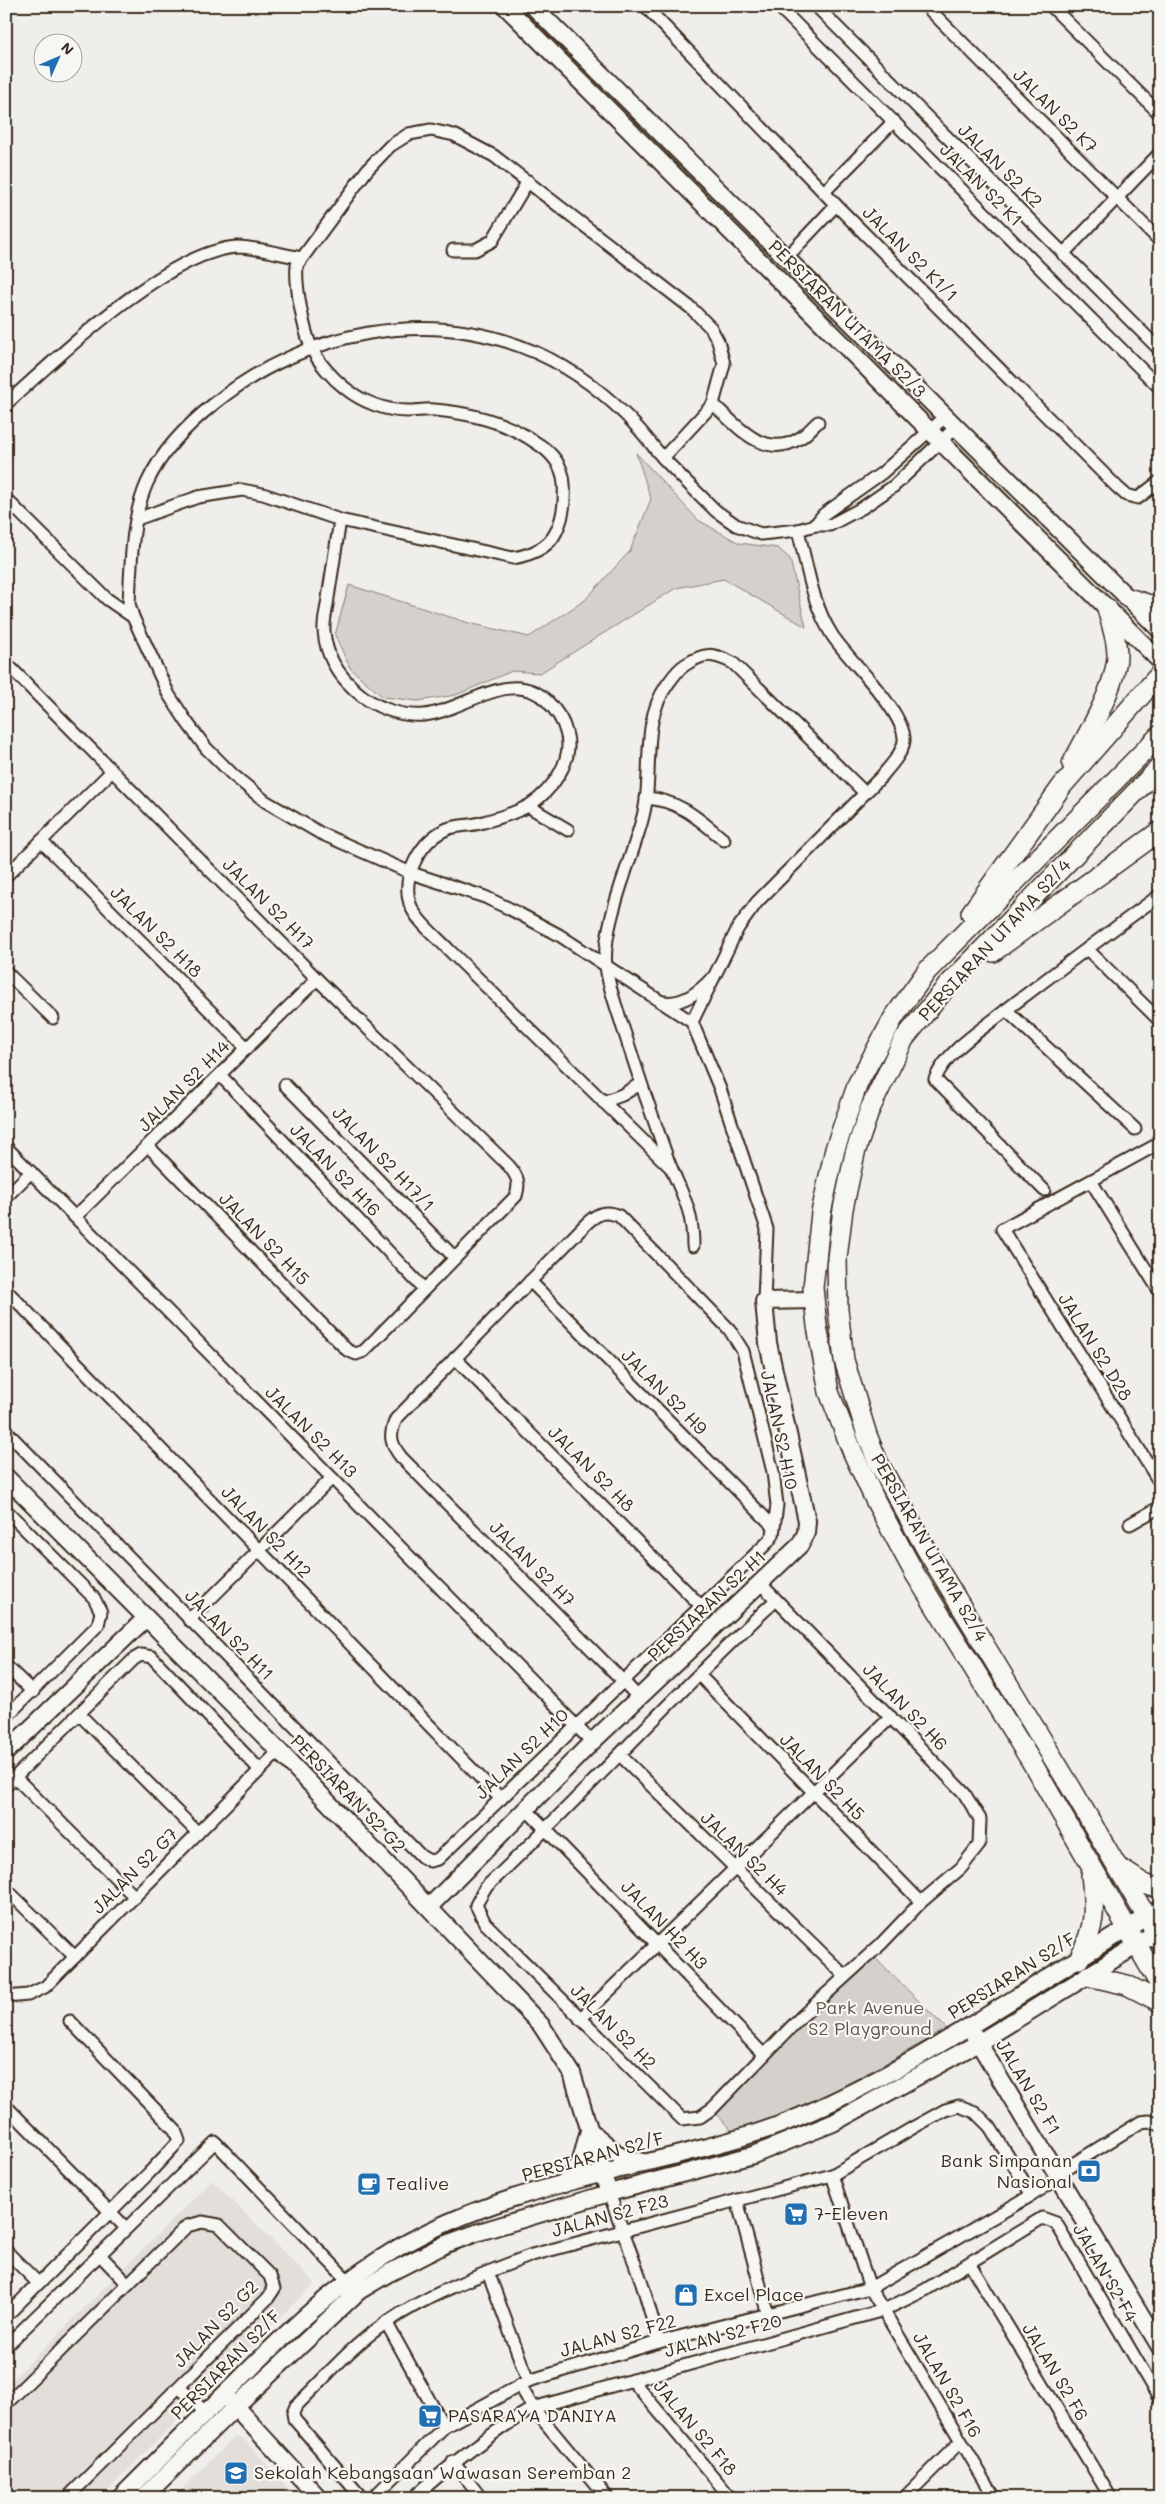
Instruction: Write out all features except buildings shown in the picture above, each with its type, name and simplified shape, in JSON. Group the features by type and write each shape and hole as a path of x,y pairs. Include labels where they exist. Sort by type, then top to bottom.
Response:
{"main road":[{"name":"PERSIARAN UTAMA S2/3","path":"505,6 1160,660"},
{"name":"PERSIARAN UTAMA S2/3","path":"533,6 1160,630"},
{"path":"1128,598 1160,608"},
{"path":"1062,786 1107,692 1117,665 1115,644 1107,608"},
{"path":"942,956 1062,786 1160,674"},
{"path":"1160,735 942,956 917,984 890,1024 858,1083 835,1149 821,1213 815,1255 813,1300 829,1392 864,1478 915,1574 1031,1761 1090,1867 1160,1985"},
{"name":"PERSIARAN UTAMA S2/4","path":"1157,770 948,985 904,1040 870,1109 855,1154 843,1209 837,1258 838,1310 844,1360 867,1435 894,1494 1116,1866 1153,1913 1158,1935"},
{"path":"948,985 1160,830"},
{"path":"764,1301 813,1300"},
{"name":"PERSIARAN S2 H1","path":"429,1907 525,1808 638,1697 800,1545 806,1533 807,1521 768,1343 764,1301"},
{"name":"PERSIARAN S2 G2","path":"6,1477 279,1751 546,2031 572,2073 609,2193"},
{"path":"6,1752 146,1618"},
{"path":"1116,1866 1144,1884 1160,1889"},
{"path":"1090,1867 1094,1920 1083,1968 1127,1985 1160,2002"},
{"name":"PERSIARAN S2/F","path":"353,2285 446,2244 505,2224 609,2193 754,2155 833,2123 978,2043 1083,1968 1127,1928 1153,1913"},
{"name":"PERSIARAN S2/F","path":"144,2498 304,2316 353,2285 399,2247 465,2216 564,2184 738,2139 783,2123 869,2083 969,2027 1083,1968 1138,1946 1158,1935"},
{"name":"JALAN S2 F1","path":"969,2027 1160,2347"},
{"path":"564,2184 582,2162 589,2129 621,2157 647,2162"},
{"path":"230,2401 319,2498"},
{"name":"PERSIARAN S2/F","path":"120,2498 206,2413 230,2401"}],"street":[{"name":"JALAN S2 K1/1","path":"645,6 836,205 1117,487 1126,494 1138,498 1160,481"},
{"name":"JALAN S2 K1","path":"778,6 1160,388"},
{"name":"JALAN S2 K2","path":"816,6 1160,350"},
{"name":"JALAN S2 K7","path":"926,6 1160,241"},
{"path":"1051,6 1160,114"},
{"path":"824,192 894,122"},
{"path":"137,519 198,497 242,490 263,494 340,520 513,558 528,556 542,548 556,533 563,516 563,475 553,456 540,445 522,433 482,417 434,410 406,411 363,400 345,388 330,373 311,347 295,283 297,265 366,170 390,146 409,134 431,130 454,135 494,156 691,308 711,328 718,341 724,364 712,404 663,458"},
{"path":"1063,254 1160,153"},
{"path":"453,250 476,250 492,241 528,181"},
{"path":"786,258 836,205"},
{"path":"6,404 87,330 181,265 213,253 238,247 302,258"},
{"path":"764,1301 767,1229 720,1089 692,1022 559,935 485,897 411,873 320,833 265,801 234,775 206,748 169,695 133,617 129,604 137,519 146,484 162,455 193,421 235,387 275,363 311,347 369,333 420,328 447,329 499,338 538,353 582,379 604,395 637,427 663,458 716,511 736,525 761,534 798,530 815,525 830,525 862,508 904,476 935,436"},
{"path":"712,404 751,439 767,445 790,443 800,438 818,422"},
{"path":"815,525 824,514 935,436 951,422"},
{"path":"893,464 904,476"},
{"path":"6,499 107,599 133,617"},
{"path":"340,520 323,630 328,654 339,675 360,694 376,704 407,714 424,715 445,711 503,688 522,686 536,691 560,715 567,734 566,755 562,771 552,784 528,806 479,824 448,829 432,837 420,851 411,873 408,889 410,905 420,919 671,1168"},
{"path":"692,1022 738,928 757,902 895,760 904,740 897,716 832,634 814,595 798,530"},
{"path":"693,1246 689,1206 671,1168 640,1084 606,966 606,940 643,818 651,718 659,696 678,670 699,656 715,655 733,663 865,793"},
{"name":"JALAN S2 H17","path":"6,663 317,978 517,1176 519,1186 516,1196 455,1258"},
{"path":"6,876 112,770"},
{"path":"646,798 661,799 688,810 724,840"},
{"path":"528,806 568,830"},
{"name":"JALAN S2 H18","path":"41,841 247,1048"},
{"path":"1044,1190 936,1079 939,1070 968,1039 1046,977 1160,895"},
{"path":"1087,949 1160,1021"},
{"path":"6,972 52,1018"},
{"path":"661,1002 673,1004 682,1002 706,985 716,974"},
{"name":"JALAN S2 H14","path":"75,1217 317,978"},
{"path":"1006,1010 1135,1129"},
{"name":"JALAN S2 H16","path":"220,1075 424,1289"},
{"path":"603,1102 622,1096 640,1084"},
{"name":"JALAN S2 H17/1","path":"285,1085 455,1258"},
{"path":"1160,1143 1091,1181 1160,1292"},
{"name":"JALAN S2 H15","path":"148,1146 347,1350 356,1354 364,1351 424,1289"},
{"name":"JALAN S2 H13","path":"6,1147 592,1742"},
{"path":"6,1197 31,1172"},
{"name":"JALAN S2 D28","path":"1091,1181 1002,1229 1160,1483"},
{"name":"JALAN S2 H10","path":"430,1861 438,1859 768,1542 774,1527 777,1505 773,1472 743,1351 729,1329 636,1231 619,1216 609,1212 597,1214 530,1281"},
{"path":"424,1289 455,1258"},
{"path":"455,1358 530,1281"},
{"name":"JALAN S2 H9","path":"530,1281 774,1527"},
{"name":"JALAN S2 H12","path":"6,1290 501,1799"},
{"name":"JALAN S2 H7","path":"455,1358 396,1419 391,1430 392,1447 638,1697"},
{"name":"JALAN S2 H8","path":"455,1358 701,1606"},
{"name":"JALAN S2 H11","path":"6,1431 422,1857 430,1861"},
{"path":"190,1620 332,1478"},
{"path":"1130,1524 1160,1507"},
{"path":"6,1510 94,1598 101,1612 98,1625 6,1717"},
{"name":"JALAN S2 H6","path":"713,2108 764,2055 921,1902 961,1868 979,1845 980,1819 964,1793 760,1583"},
{"path":"541,1825 620,1755 776,1600"},
{"path":"6,1786 134,1659 141,1655 152,1656 260,1770"},
{"path":"6,1666 32,1692"},
{"name":"JALAN S2 H5","path":"699,1675 921,1902"},
{"path":"79,1714 198,1833"},
{"path":"580,2019 733,1868 891,1717"},
{"name":"JALAN S2 G7","path":"6,1997 28,1995 41,1990 279,1751"},
{"name":"JALAN S2 H4","path":"620,1755 845,1976"},
{"path":"15,1777 135,1897"},
{"name":"JALAN H2 H3","path":"525,1808 764,2055"},
{"name":"JALAN S2 H2","path":"541,1825 485,1888 476,1904 485,1923 682,2119 700,2117 713,2108"},
{"path":"6,1889 75,1957"},
{"path":"6,2316 179,2141 175,2130 70,2021"},
{"path":"6,2106 126,2228"},
{"name":"JALAN S2 F23","path":"362,2498 294,2420 293,2413 296,2406 359,2344 386,2322 488,2272 532,2254 832,2175 945,2110 959,2106 975,2112 990,2127 1032,2196"},
{"name":"JALAN S2 F22","path":"372,2498 444,2427 524,2383 659,2342 870,2288 897,2275 1032,2196 1058,2176 1141,2122 1149,2121 1160,2125"},
{"path":"6,2346 215,2142 353,2285"},
{"name":"JALAN S2 F16","path":"832,2175 870,2288 995,2498"},
{"path":"609,2193 623,2230 659,2342"},
{"path":"737,2200 768,2315"},
{"name":"JALAN S2 F20","path":"414,2498 453,2462 500,2427 532,2408 884,2310 925,2290 970,2264 1042,2218 1049,2219"},
{"name":"JALAN S2 F4","path":"1049,2219 1056,2223 1160,2400"},
{"name":"JALAN S2 G2","path":"6,2404 187,2226 202,2222 219,2225 270,2276 274,2289 268,2298 68,2498"},
{"path":"6,2251 38,2283"},
{"path":"99,2254 128,2284"},
{"name":"JALAN S2 F6","path":"970,2264 1111,2498"},
{"path":"488,2272 532,2408 608,2498"},
{"path":"386,2322 444,2427"},
{"name":"JALAN S2 F18","path":"632,2380 731,2498"},
{"path":"180,2388 206,2413"},
{"path":"904,2498 960,2442"},
{"path":"453,2462 481,2498"}],"shaded area":[{"path":"212,2180 315,2283 100,2498 6,2498 6,2386"},
{"name":"Sekolah Kebangsaan Wawasan Seremban 2","path":"235,2436 244,2439 297,2498 173,2498"}],"green space":[{"path":"636,453 698,520 739,543 778,548 790,559 806,627 724,579 676,588 540,673 512,671 456,695 418,701 383,697 350,668 335,635 349,585 469,623 529,637 585,600 630,551 651,499"},
{"name":"Park Avenue S2 Playground","path":"871,1954 947,2029 781,2121 736,2135 713,2111"}],"place":[{"name":"Bank Simpanan Nasional","path":"1089,2171"},
{"name":"Tealive","path":"369,2184"},
{"name":"7-Eleven","path":"796,2214"},
{"name":"Excel Place","path":"686,2295"},
{"name":"PASARAYA DANIYA","path":"430,2416"},
{"name":"Sekolah Kebangsaan Wawasan Seremban 2","path":"236,2473"}]}
